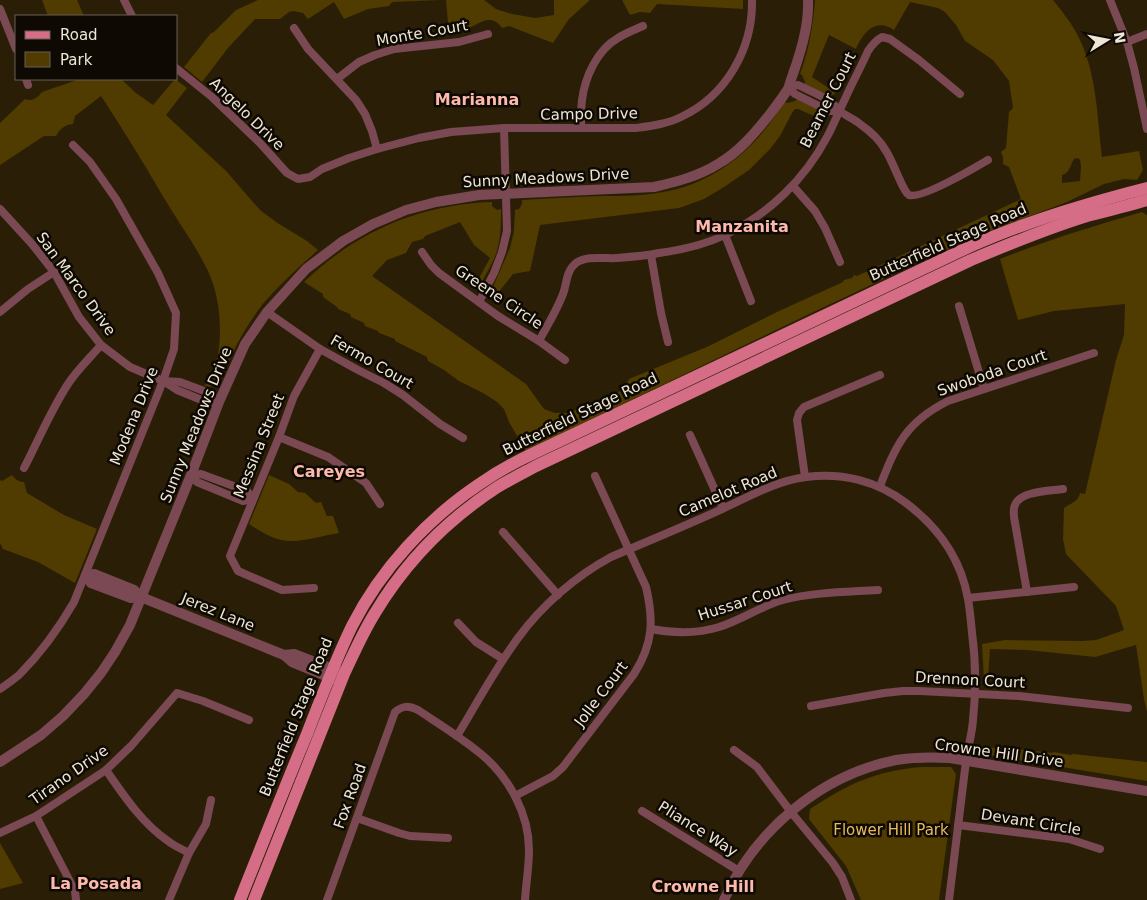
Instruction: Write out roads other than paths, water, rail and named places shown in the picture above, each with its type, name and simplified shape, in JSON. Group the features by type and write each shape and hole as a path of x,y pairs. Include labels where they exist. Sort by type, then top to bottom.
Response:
{"main road":[{"name":"Butterfield Stage Road","path":"254,900 337,676 353,625 378,584 403,552 440,514 496,473 560,440 971,246 1019,226 1104,198 1147,188"},
{"name":"Butterfield Stage Road","path":"240,900 337,676 393,585 411,562 458,516 504,483 536,466 971,260 1087,216 1147,200"}],"street":[{"path":"124,0 132,15"},
{"name":"Campo Drive","path":"298,179 310,177 322,169 377,149 451,132 504,128 636,128 656,125 680,118 701,105 732,74 750,31 752,0"},
{"name":"Sunny Meadows Drive","path":"0,762 42,734 63,716 101,674 115,652 130,625 192,475 219,402 245,344 267,312 306,269 344,241 373,224 406,210 436,202 506,193 654,187 674,183 705,172 746,143 788,88 804,37 808,0"},
{"path":"1110,0 1134,68 1147,129"},
{"path":"0,9 15,46"},
{"path":"581,128 582,100 594,62 616,38 643,26"},
{"path":"294,28 308,49 356,100 365,114 377,149"},
{"name":"Monte Court","path":"337,79 359,62 375,54 394,49 459,42 488,34"},
{"path":"1126,42 1147,34"},
{"name":"Beamer Court","path":"539,341 564,293 569,271 578,261 651,255 705,243 746,224 793,186 807,169 827,137 868,51 878,39 887,37 919,60 960,94"},
{"name":"Angelo Drive","path":"178,70 212,97 260,143 287,173 298,179"},
{"path":"788,88 798,85 832,102 840,111 873,134 886,150 905,192 909,195 915,196 925,193 988,160"},
{"path":"479,302 494,273 507,231 504,128"},
{"name":"Modena Drive","path":"0,690 18,676 43,648 74,602 86,576 174,349 176,313 158,273 116,199 90,162 73,145"},
{"path":"793,186 815,211 840,262"},
{"name":"San Marco Drive","path":"0,209 32,244 54,272 79,317 101,345 130,367 163,381 180,382 212,394 219,402"},
{"path":"725,235 751,301"},
{"name":"Greene Circle","path":"422,252 430,265 498,316 539,341 565,360"},
{"path":"651,255 668,342"},
{"path":"0,312 28,289 54,272"},
{"path":"959,306 984,389"},
{"name":"Fermo Court","path":"267,312 320,348 403,394 440,424 462,438"},
{"path":"24,468 69,382 101,345"},
{"name":"Messina Street","path":"314,588 282,590 238,571 230,556 294,396 320,348"},
{"name":"Swoboda Court","path":"880,486 897,446 910,429 934,408 948,401 1094,353"},
{"path":"805,477 797,420 799,413 804,407 880,375"},
{"path":"690,435 723,508"},
{"path":"278,437 328,457 366,483 380,504"},
{"path":"192,475 198,482 243,501 253,499"},
{"name":"Camelot Road","path":"457,736 503,659 531,621 558,595 596,565 777,483 821,475 859,479 880,486 917,511 931,524 945,542 958,565 968,598 975,664 975,693 973,722 966,760 949,900"},
{"name":"Jolle Court","path":"515,796 553,776 564,767 634,674 642,662 648,647 651,618 646,587 595,476"},
{"path":"1027,592 1014,517 1015,505 1019,499 1029,494 1063,490"},
{"path":"503,532 558,595"},
{"name":"Jerez Lane","path":"86,576 94,574 123,585 134,590 141,597 284,655 294,654 337,676"},
{"path":"968,598 1074,587"},
{"name":"Hussar Court","path":"651,629 679,633 707,630 720,627 767,606 796,597 878,590"},
{"path":"458,623 476,642 503,659"},
{"name":"Drennon Court","path":"811,706 903,691 1019,696 1128,708"},
{"name":"Tirano Drive","path":"0,833 36,816 106,770 131,746 177,693 203,701 249,720"},
{"name":"Fox Road","path":"327,900 395,712 404,706 411,707 457,736"},
{"path":"457,736 482,754 493,765 506,781 522,809 529,849 524,900"},
{"path":"734,750 757,767 833,863 842,877 851,900"},
{"name":"Crowne Hill Drive","path":"724,900 739,871 770,831 806,800 828,786 853,773 875,765 898,760 929,757 950,758 1147,791"},
{"path":"106,770 146,822 169,842 189,852"},
{"path":"170,900 189,852 206,824 211,800"},
{"name":"Pliance Way","path":"642,811 739,871"},
{"path":"36,816 75,891 76,900"},
{"path":"357,818 410,836 448,838"},
{"name":"Devant Circle","path":"958,825 1070,839 1100,848"}],"district":[{"name":"Marianna","path":"477,99"},
{"name":"Manzanita","path":"742,226"},
{"name":"Careyes","path":"329,471"},
{"name":"La Posada","path":"96,883"},
{"name":"Crowne Hill","path":"703,886"}],"park label":[{"name":"Flower Hill Park","path":"891,830"}]}
